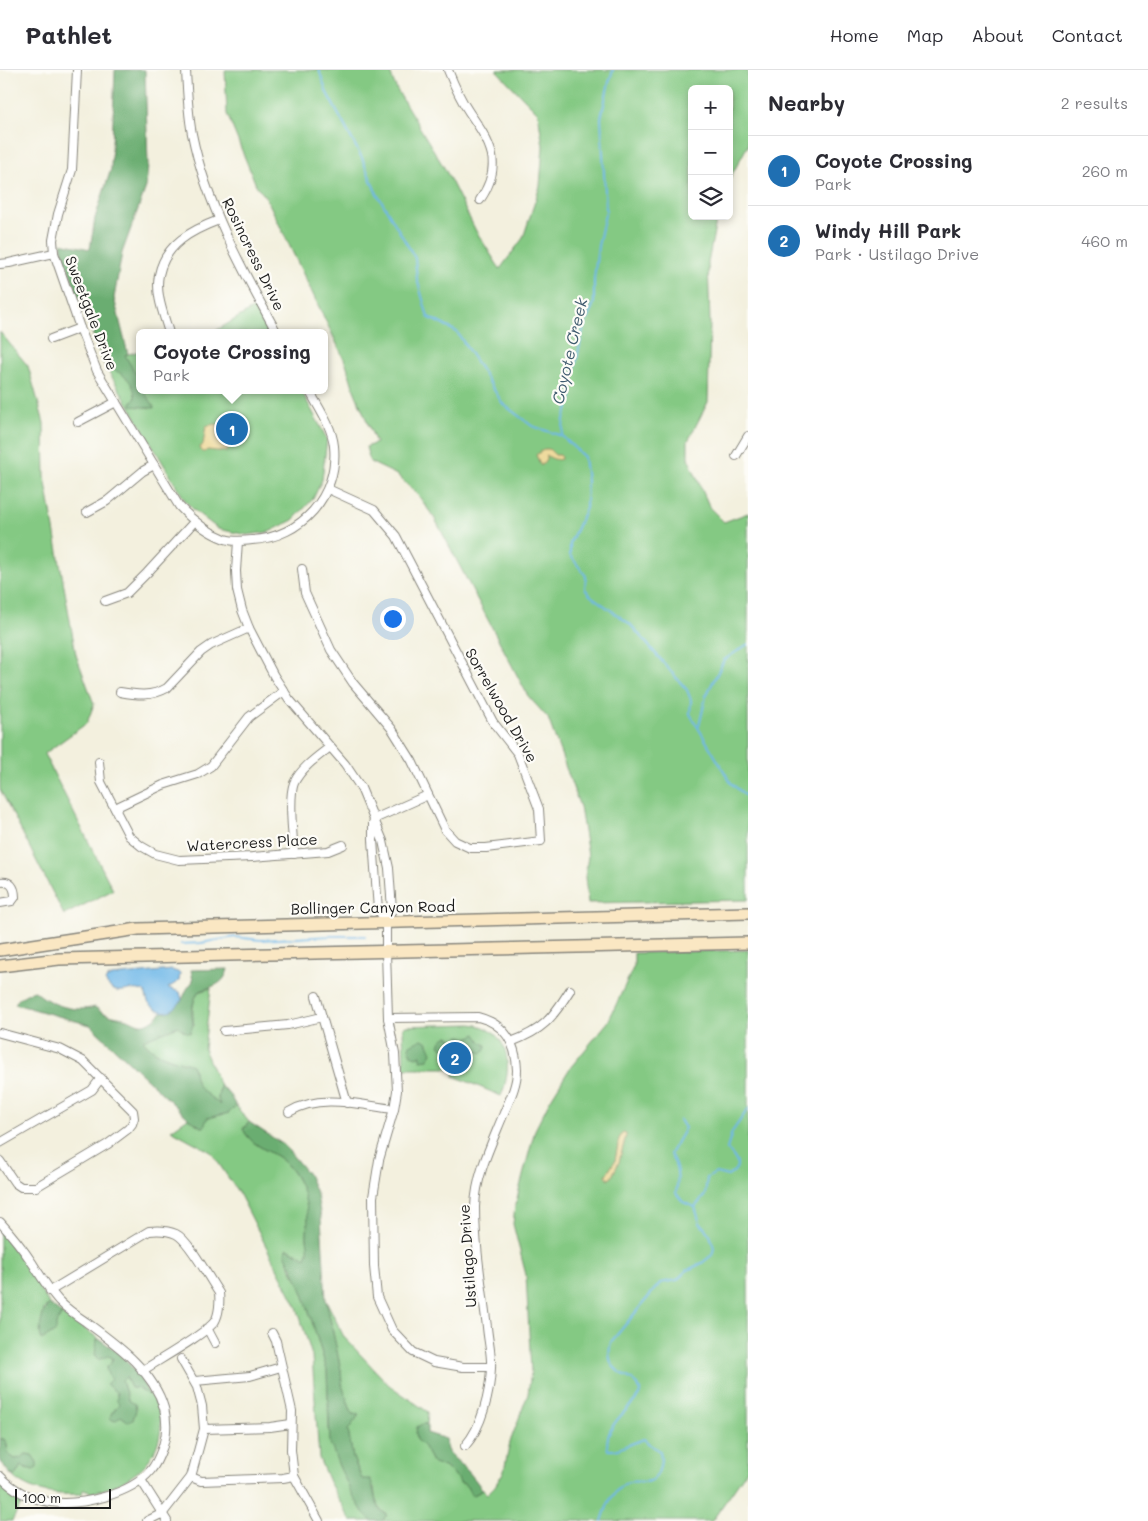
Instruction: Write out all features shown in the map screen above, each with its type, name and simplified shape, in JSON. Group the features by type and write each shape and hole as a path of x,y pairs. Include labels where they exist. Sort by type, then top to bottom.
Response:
{"main road":[{"name":"Bollinger Canyon Road","path":"0,950 138,928 748,913"},
{"path":"0,966 59,959 748,943"}],"street":[{"name":"Sweetgale Drive","path":"77,70 72,170 58,214 53,240 54,253 97,371 179,506 194,522 226,539 238,541"},
{"name":"Rosincress Drive","path":"186,70 187,99 192,135 219,220 275,329"},
{"path":"448,70 454,86 490,143 493,162 489,186 480,200"},
{"path":"168,329 159,292 158,276 164,260 175,244 190,232 219,220"},
{"path":"0,264 54,253"},
{"path":"51,339 80,328"},
{"path":"311,394 328,425 334,444 334,465 328,489 316,509 301,523 283,534 262,540 238,541 237,590 249,628 265,660 284,691 299,712 345,764 361,788 383,842 389,868 392,910 386,921 388,1018 395,1054 397,1091 394,1109 379,1160 373,1197 374,1266 377,1297 392,1330 413,1352 434,1362 462,1367 491,1368"},
{"path":"78,422 116,402"},
{"path":"736,456 748,436"},
{"path":"87,512 107,501 143,471 154,465"},
{"name":"Sorrelwood Drive","path":"328,489 374,510 396,536 492,722 518,754 539,809 541,841 486,848 470,848 455,841 445,830 428,795"},
{"path":"105,601 127,593 147,574 194,522"},
{"path":"302,569 305,593 331,650 353,683 392,729 412,761 428,795 374,819"},
{"path":"120,692 150,695 163,690 201,652 211,645 249,628"},
{"path":"115,808 163,785 198,774 211,766 249,717 284,691"},
{"path":"294,854 291,798 294,782 303,769 330,747"},
{"name":"Watercress Place","path":"99,762 101,782 129,836 155,854 179,860 328,851 343,845"},
{"path":"374,819 373,840 378,910 386,921"},
{"path":"0,882 9,882 15,890 15,897 12,901 0,903"},
{"path":"511,1042 541,1028 570,990"},
{"path":"316,996 347,1103"},
{"path":"224,1031 288,1025 322,1017"},
{"name":"Ustilago Drive","path":"388,1018 478,1017 498,1024 511,1042 517,1070 516,1081 484,1161 475,1204 491,1368 482,1416 472,1438 465,1446"},
{"path":"0,1033 60,1049 83,1061 133,1111 134,1118 128,1129 108,1144 36,1187 21,1187 15,1183 0,1161"},
{"path":"0,1144 92,1090 101,1078"},
{"path":"289,1112 300,1106 317,1102 347,1103 394,1109"},
{"path":"0,1222 15,1238 50,1291 62,1304 130,1356 157,1392 164,1409 166,1426 164,1442 159,1457 151,1470 141,1480 118,1493 92,1500 70,1503 50,1502 34,1498 17,1490 0,1476"},
{"path":"50,1291 149,1231 161,1230 176,1234 184,1241 219,1294 220,1302 215,1321 142,1371"},
{"path":"207,1328 215,1343"},
{"path":"272,1333 276,1341 291,1403 290,1450 294,1476 318,1521"},
{"path":"147,1521 163,1513 191,1477 204,1429 202,1406 194,1381 181,1359"},
{"path":"194,1381 250,1376 281,1367"},
{"path":"204,1429 270,1427 291,1424"},
{"path":"191,1477 201,1481 294,1476"},
{"path":"141,1480 167,1521"}],"green space":[{"path":"115,70 145,70 148,165 146,187 122,253 114,298 128,354 125,355 136,374 136,394 146,394 154,408 131,406 135,398 131,383 120,373 110,368 107,369 63,255 61,243 90,249 95,218 111,169"},
{"path":"225,70 389,70 397,90 445,169 476,231 500,269 523,238 540,186 543,146 538,113 496,70 748,70 748,145 733,173 733,85 688,85 688,220 716,220 708,263 710,322 708,402 688,441 688,458 710,508 724,522 748,513 748,900 588,903 585,877 588,856 580,807 548,718 528,696 435,519 418,495 397,475 370,462 366,447 376,443 354,390 346,363 267,199 256,185 227,114"},
{"path":"254,308 266,329 219,329"},
{"path":"0,332 28,366 44,423 45,477 76,655 94,704 87,723 44,754 113,890 64,915 0,789"},
{"path":"136,352 136,394 303,394 327,439 322,480 313,499 293,520 269,532 247,535 218,529 186,502 103,362"},
{"path":"748,950 748,1468 743,1476 712,1521 382,1521 387,1515 377,1503 374,1487 362,1479 353,1458 348,1430 358,1415 352,1414 342,1385 341,1370 326,1300 344,1337 389,1385 428,1412 427,1424 422,1424 417,1440 424,1447 432,1462 454,1474 459,1482 466,1485 472,1496 483,1490 487,1494 495,1486 504,1471 510,1442 528,1394 531,1372 526,1275 513,1224 515,1206 535,1130 549,1102 570,1068 608,1022 634,966 634,953"},
{"path":"228,969 220,982 198,992 192,1012 193,1024 190,1033 178,1026 143,1040 153,1050 171,1059 192,1065 198,1085 220,1105 218,1099 220,1086 228,1092 236,1106 229,1113 207,1118 204,1127 188,1118 90,1025 15,1004 23,996 35,991 55,1004 79,1009 95,1007 108,1015 145,1024 182,1000 193,981 191,970"},
{"path":"211,988 204,1049 220,1086 218,1099 221,1106 197,1085 192,1065 158,1053 142,1039 179,1026 194,1025 193,1008 196,996 198,992"},
{"path":"471,1024 484,1027 494,1033 501,1041 505,1050 507,1073 501,1096 454,1076 455,1068 404,1068 403,1028 406,1026"},
{"path":"476,1034 481,1042 486,1045 483,1053 473,1051 469,1043 460,1052 454,1046 447,1045 444,1049 439,1045 447,1036 455,1041 460,1036 467,1038"},
{"path":"422,1039 427,1041 432,1053 428,1059 421,1060 421,1055 416,1057 411,1055 409,1047"},
{"path":"236,1106 249,1122 243,1129 246,1134 258,1146 284,1162 295,1176 303,1192 308,1219 308,1251 306,1258 288,1248 290,1267 299,1283 307,1305 327,1370 329,1431 339,1466 363,1512 372,1521 351,1521 329,1482 319,1458 312,1356 297,1307 240,1195 211,1152 171,1130 188,1118 201,1127 207,1118 229,1113"},
{"path":"249,1122 284,1145 308,1174 317,1195 321,1218 326,1300 341,1370 342,1385 352,1414 359,1415 348,1430 353,1458 362,1479 370,1479 377,1504 382,1512 387,1515 382,1521 372,1521 363,1512 351,1492 330,1443 327,1370 307,1305 285,1253 287,1248 306,1258 308,1222 302,1190 298,1180 286,1163 258,1146 246,1134 243,1129"},
{"path":"0,1232 24,1262 49,1304 44,1309 40,1334 56,1324 62,1314 99,1339 97,1340 109,1356 113,1358 111,1363 119,1404 111,1414 125,1419 128,1400 122,1381 126,1377 131,1388 137,1388 149,1394 156,1405 161,1426 159,1440 154,1452 138,1472 116,1485 90,1493 88,1490 83,1490 82,1494 63,1494 35,1490 11,1475 15,1476 21,1466 28,1469 37,1463 32,1455 26,1454 21,1458 15,1459 8,1454 4,1439 0,1439"},
{"path":"49,1304 62,1314 56,1324 56,1331 41,1340 41,1321"},
{"path":"99,1339 115,1350 128,1363 149,1394 137,1388 131,1388 126,1377 122,1381 128,1400 135,1404 136,1410 133,1420 129,1422 121,1416 115,1421 110,1419 111,1414 119,1404 117,1393 106,1384 112,1379 108,1375 106,1368 113,1358 108,1356 98,1360 95,1355 97,1340"},
{"path":"427,1424 427,1433 446,1439 450,1453 470,1473 483,1490 472,1496 466,1485 459,1482 454,1474 432,1462 424,1447 417,1440 417,1427"},
{"path":"0,1439 4,1439 8,1454 15,1459 21,1458 26,1454 32,1455 37,1462 37,1468 33,1470 21,1466 15,1476 11,1475 0,1462"},
{"path":"0,1484 23,1501 12,1521 0,1521"}],"sand":[{"path":"215,424 227,431 229,443 227,452 207,450 202,452 200,447 203,445 206,426"},
{"path":"544,449 549,449 555,455 560,455 561,459 554,459 546,455 546,459 541,466 536,455"},
{"path":"623,1132 626,1133 626,1136 619,1162 611,1178 608,1179 606,1175 615,1161 619,1139"}],"water":[{"path":"172,970 180,973 179,981 168,988 180,992 182,1000 170,1011 166,1012 157,1009 148,1002 145,992 139,990 114,990 105,981 112,976"}],"waterway":[{"path":"319,70 327,93 362,158 375,190 415,258 417,279 428,317 457,332 503,404 532,426 562,436 584,457 587,481 586,508 570,543 570,555 586,576 585,589 591,596 630,624 687,690 691,700 690,714 731,783 748,798"},
{"name":"Coyote Creek","path":"562,436 564,419 572,396 571,386 583,330 594,303 594,279 598,246 606,210 601,118 613,70"},
{"path":"699,726 706,696 724,660 748,644"},
{"path":"181,944 201,943 235,937 260,940 365,936"},
{"name":"Coyote Creek","path":"695,1207 705,1195 707,1178 716,1173 728,1176 736,1170 736,1160 727,1149 732,1132 748,1109"},
{"path":"680,1120 685,1128 670,1154 675,1163 677,1173 676,1193 683,1202 695,1207"},
{"name":"Coyote Creek","path":"602,1521 610,1501 623,1485 630,1482 650,1481 656,1476 661,1463 659,1450 644,1439 615,1450 608,1450 607,1440 610,1431 622,1414 639,1396 640,1391 638,1385 615,1369 609,1354 611,1342 660,1283 677,1280 686,1271 702,1263 712,1255 714,1248 710,1235 700,1223 695,1207"}],"place":[{"name":"Coyote Crossing","path":"232,429"},
{"name":"Windy Hill Park","path":"455,1058"}]}
